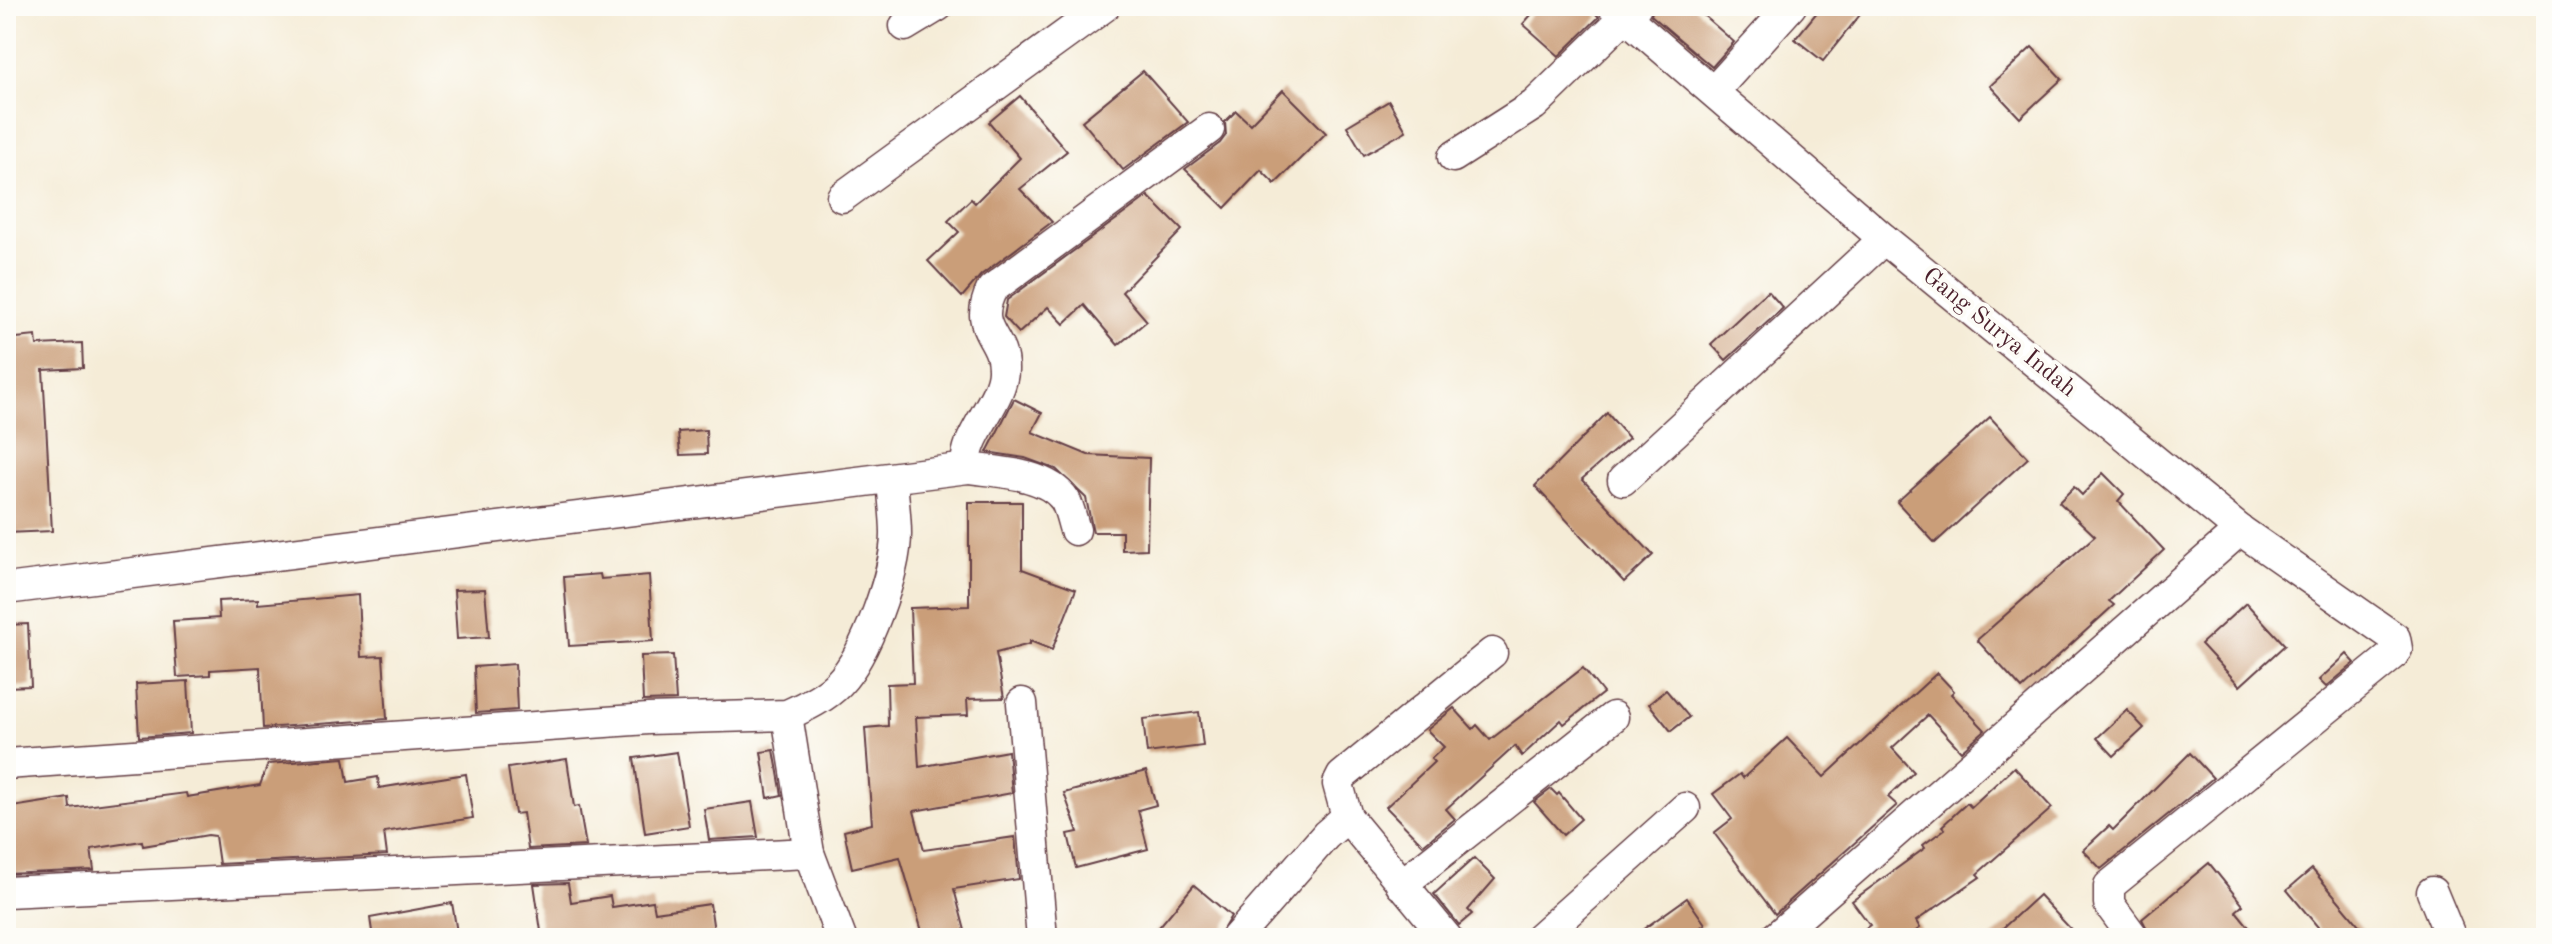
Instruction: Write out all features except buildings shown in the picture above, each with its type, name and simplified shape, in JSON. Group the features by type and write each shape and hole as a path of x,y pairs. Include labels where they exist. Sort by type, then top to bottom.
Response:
{"street":[{"path":"905,26 938,6"},
{"path":"842,197 1105,6"},
{"path":"1714,91 1791,6"},
{"path":"1453,157 1534,105 1625,10"},
{"name":"Gang Surya Indah","path":"1625,10 1884,239 2240,530 2392,633 2397,643 2393,655 2109,886 2109,904 2134,938"},
{"path":"968,468 967,452 992,404 1003,370 982,316 992,289 1209,129"},
{"path":"1623,480 1884,239"},
{"path":"6,589 968,468 1028,478 1057,491 1067,502 1075,530"},
{"path":"6,764 648,719 787,715 840,683 857,655 883,598 896,537 892,479"},
{"path":"1775,938 2240,530"},
{"path":"1447,938 1347,817 1338,784 1342,776 1492,653"},
{"path":"1022,703 1042,938"},
{"path":"787,715 809,853 841,938"},
{"path":"1401,885 1613,717"},
{"path":"1539,938 1685,808"},
{"path":"1236,938 1326,835 1347,817"},
{"path":"6,892 809,853"},
{"path":"2432,892 2451,938"}]}
